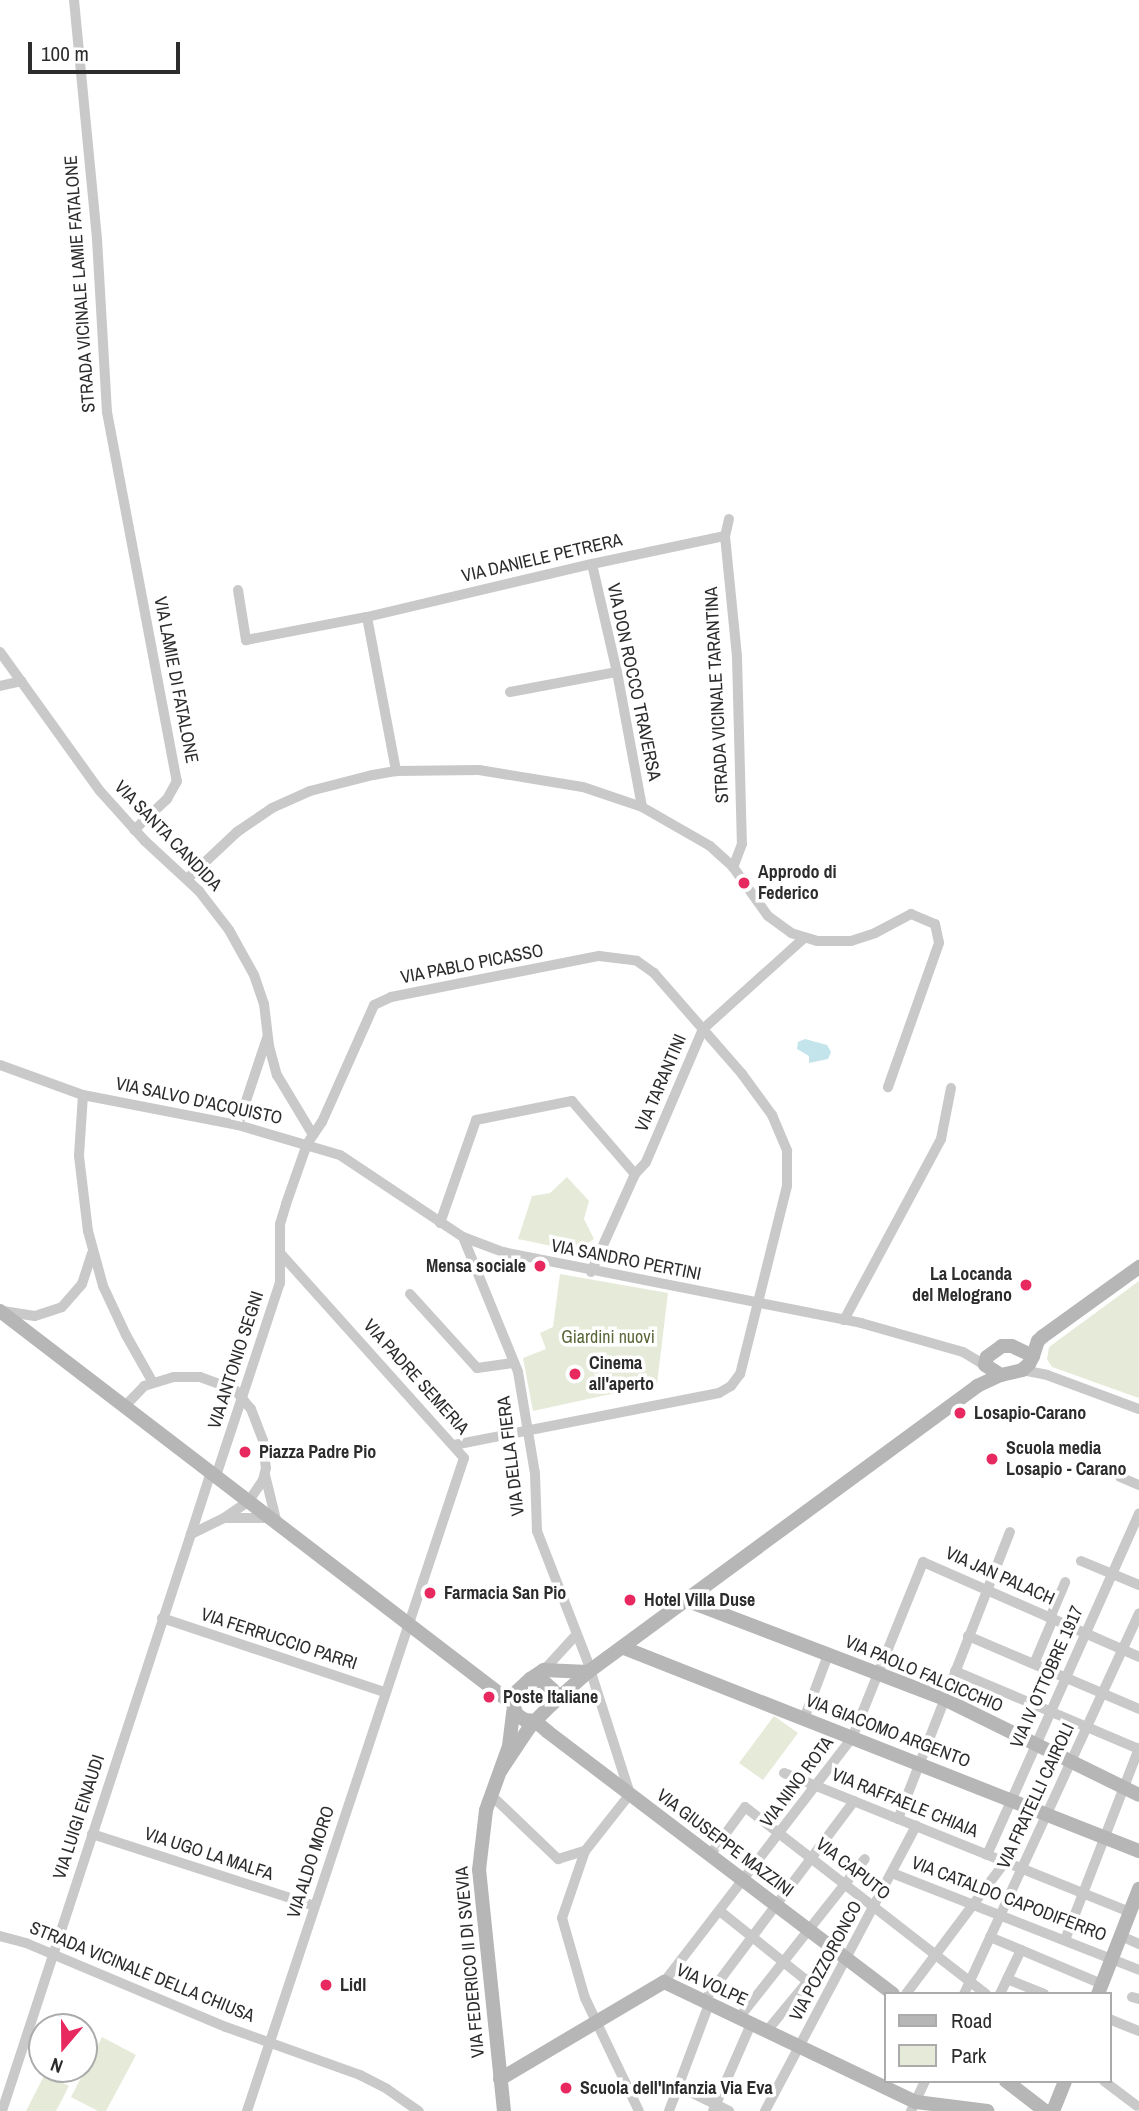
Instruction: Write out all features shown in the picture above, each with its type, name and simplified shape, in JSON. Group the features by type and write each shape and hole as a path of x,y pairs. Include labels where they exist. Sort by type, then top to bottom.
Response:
{"main road":[{"path":"991,1370 987,1357 995,1350 1038,1341 1139,1267"},
{"path":"0,1311 505,1698 525,1720 535,1721 588,1672 977,1387 991,1370"},
{"path":"991,1370 1022,1370 1033,1356 1038,1341"},
{"path":"1012,1346 1033,1356"},
{"name":"VIA PAOLO FALCICCHIO","path":"688,1601 944,1699 1139,1795"},
{"name":"VIA GIACOMO ARGENTO","path":"624,1648 1139,1851"},
{"path":"513,1705 530,1679 544,1671 588,1672"},
{"path":"530,1679 544,1682 551,1688 554,1694 552,1704"},
{"name":"VIA FEDERICO II DI SVEVIA","path":"503,2111 478,1882 481,1839 491,1796 512,1735 513,1705"},
{"name":"VIA FEDERICO II DI SVEVIA","path":"501,1770 535,1721"},
{"name":"VIA GIUSEPPE MAZZINI","path":"535,1721 890,1992"},
{"path":"1100,1989 1139,1889"},
{"name":"VIA VOLPE","path":"500,2079 664,1982 913,2107 987,2111"},
{"path":"1009,2083 1045,2111"},
{"path":"1053,2111 1064,2083"}],"street":[{"name":"STRADA VICINALE LAMIE FATALONE","path":"74,0 97,239 103,381 128,521"},
{"name":"STRADA VICINALE TARANTINA","path":"729,519 725,536 737,657 742,844 733,867"},
{"name":"VIA LAMIE DI FATALONE","path":"128,521 177,781 167,799 134,830"},
{"name":"VIA DANIELE PETRERA","path":"238,590 246,640 367,617 725,536"},
{"name":"VIA DON ROCCO TRAVERSA","path":"592,564 617,672 642,807"},
{"path":"367,617 396,771"},
{"name":"VIA SANTA CANDIDA","path":"0,652 88,776 134,830 212,906 244,954 264,1004 277,1075 310,1139"},
{"path":"510,692 617,672"},
{"path":"0,685 21,681"},
{"path":"187,879 237,832 279,804 310,791 396,771 454,769 506,772 561,782 642,807 710,846 733,867 768,916 791,933 804,938 851,941 875,933 911,914 931,921 937,928 939,943 887,1087"},
{"name":"VIA TARANTINI","path":"591,1272 635,1174 646,1162 702,1029 804,938"},
{"name":"VIA PABLO PICASSO","path":"281,1254 280,1224 310,1139 322,1122 371,1010 386,999 599,956 637,961 654,972 772,1115 787,1151 787,1186 740,1374 730,1386 719,1393 454,1445"},
{"path":"238,1125 268,1035"},
{"name":"VIA SALVO D'ACQUISTO","path":"0,1065 83,1095 310,1139"},
{"path":"844,1320 942,1139 951,1088"},
{"path":"83,1095 79,1128 82,1200 93,1252 114,1311 152,1381"},
{"path":"440,1223 476,1120 572,1101 635,1174"},
{"name":"VIA SANDRO PERTINI","path":"310,1139 356,1163 463,1237 521,1257 844,1320 963,1352"},
{"name":"VIA DELLA FIERA","path":"463,1237 514,1363 529,1429 535,1474 537,1531 630,1794"},
{"path":"0,1311 36,1315 62,1307 82,1284 93,1252"},
{"name":"VIA ANTONIO SEGNI","path":"213,1474 243,1396 280,1283 281,1254"},
{"name":"VIA PADRE SEMERIA","path":"281,1254 464,1458 408,1623"},
{"path":"410,1294 477,1368 514,1363"},
{"path":"963,1352 995,1350"},
{"path":"963,1352 991,1370"},
{"path":"1033,1356 1047,1375"},
{"path":"1022,1370 1047,1375 1139,1409"},
{"path":"125,1406 138,1390 152,1381 185,1375 229,1387 243,1396 263,1441 264,1472 274,1521 224,1518"},
{"path":"191,1534 224,1518 248,1501 264,1472"},
{"name":"VIA LUIGI EINAUDI","path":"2,2111 162,1618 213,1474"},
{"path":"1120,1477 1139,1485"},
{"name":"VIA IV OTTOBRE 1917","path":"988,1855 1139,1513"},
{"path":"898,1819 1010,1532"},
{"path":"1081,1561 1139,1585"},
{"name":"VIA JAN PALACH","path":"923,1562 1139,1657"},
{"name":"VIA NINO ROTA","path":"664,1982 721,1912 852,1738 923,1562"},
{"path":"1034,1664 1065,1582"},
{"name":"VIA FRATELLI CAIROLI","path":"965,1992 1139,1614"},
{"name":"VIA FERRUCCIO PARRI","path":"162,1618 385,1692"},
{"name":"VIA ALDO MORO","path":"247,2111 408,1623"},
{"path":"544,1671 576,1635"},
{"path":"968,1636 1139,1709"},
{"path":"804,1719 828,1655"},
{"path":"955,1671 1139,1748 1065,1940"},
{"name":"VIA RAFFAELE CHIAIA","path":"784,1773 1130,1912"},
{"path":"630,1794 585,1851 562,1918 585,1998 639,2111"},
{"path":"491,1796 558,1860 585,1851"},
{"path":"669,2111 706,2002 750,1936 854,1801"},
{"name":"VIA CAPUTO","path":"710,1855 745,1807 983,1992"},
{"name":"VIA POZZORONCO","path":"765,2111 916,1826"},
{"name":"VIA UGO LA MALFA","path":"92,1835 315,1906"},
{"path":"714,2108 745,2022 783,1962 865,1859"},
{"path":"908,1992 1005,1862"},
{"name":"VIA CATALDO CAPODIFERRO","path":"892,1873 1139,1970"},
{"path":"721,1912 783,1962 810,1978 766,2032"},
{"name":"STRADA VICINALE DELLA CHIUSA","path":"0,1936 52,1954 184,2011 370,2080 419,2111"},
{"path":"1121,1936 1139,1944"},
{"path":"990,1937 1100,1989"},
{"path":"1001,1992 1021,1950"},
{"path":"1007,1979 1039,1992"},
{"path":"1111,2020 1139,2031"},
{"path":"913,2107 924,2083"},
{"path":"1107,2083 1137,2107"},
{"path":"678,2086 714,2108 729,2111"}],"green space":[{"path":"567,1177 589,1201 584,1219 594,1239 576,1251 518,1239 532,1196 550,1193"},
{"name":"Giardini nuovi","path":"560,1274 668,1293 657,1384 533,1411 523,1358 546,1349 540,1333 553,1327"},
{"path":"1139,1281 1139,1398 1052,1367 1047,1359 1049,1347"},
{"path":"774,1716 798,1733 763,1780 739,1763"},
{"path":"102,2037 136,2055 106,2111 98,2111 71,2097 78,2083 98,2083 98,2045"},
{"path":"40,2083 63,2083 69,2086 56,2111 26,2111"}],"water":[{"path":"805,1039 827,1045 831,1052 828,1059 809,1063 809,1056 797,1049 798,1042"}],"place":[{"name":"Approdo di Federico","path":"744,883"},
{"name":"Mensa sociale","path":"540,1266"},
{"name":"La Locanda del Melograno","path":"1026,1285"},
{"name":"Cinema all'aperto","path":"575,1374"},
{"name":"Losapio-Carano","path":"960,1413"},
{"name":"Piazza Padre Pio","path":"245,1452"},
{"name":"Scuola media Losapio - Carano","path":"992,1459"},
{"name":"Farmacia San Pio","path":"430,1593"},
{"name":"Hotel Villa Duse","path":"630,1600"},
{"name":"Poste Italiane","path":"489,1697"},
{"name":"Lidl","path":"326,1985"},
{"name":"Scuola dell'Infanzia Via Eva","path":"566,2088"}]}
